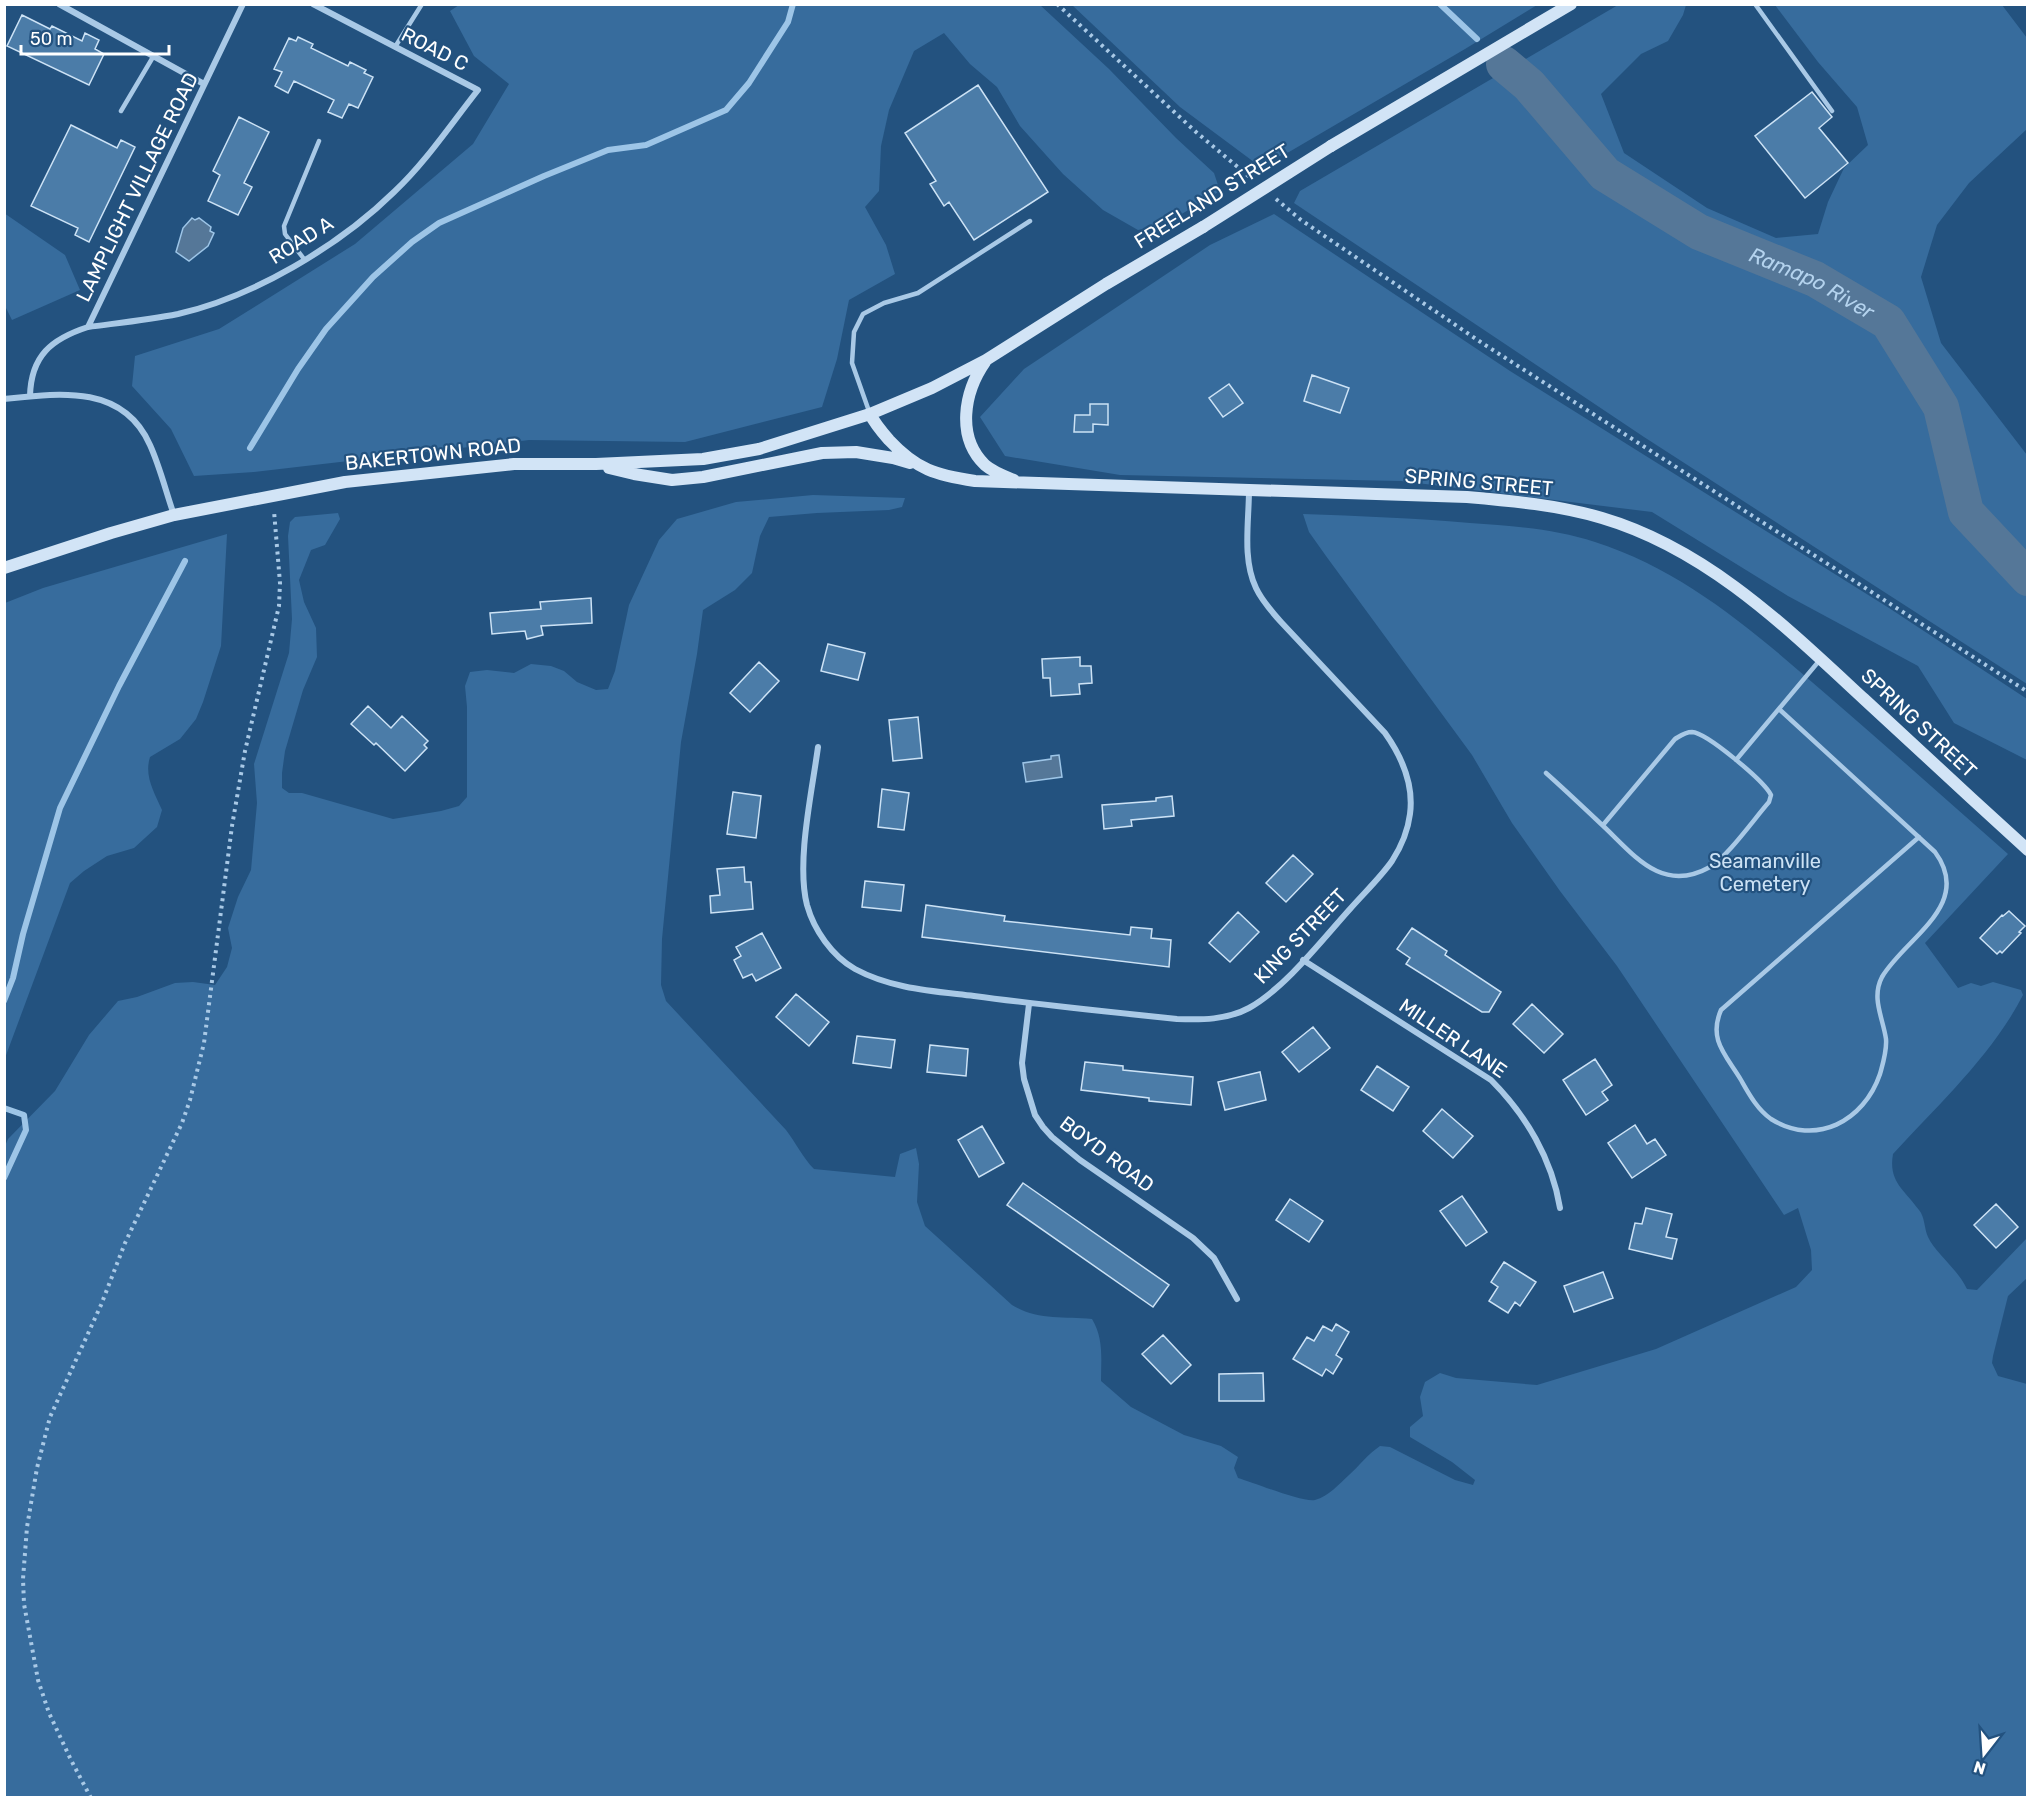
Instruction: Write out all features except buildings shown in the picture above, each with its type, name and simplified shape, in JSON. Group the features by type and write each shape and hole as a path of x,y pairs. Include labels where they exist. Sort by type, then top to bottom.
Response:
{"street":[{"path":"59,4 204,84"},
{"name":"LAMPLIGHT VILLAGE ROAD","path":"30,396 33,374 41,356 59,339 88,327 243,4"},
{"name":"ROAD C","path":"313,4 478,90"},
{"name":"FREELAND STREET","path":"870,414 932,388 987,360 1331,146 1571,4"},
{"name":"ROAD A","path":"88,327 149,319 202,307 245,292 304,259 369,215 395,192 478,90"},
{"path":"987,360 975,376 966,406 965,422 969,437 984,464 995,472 1023,484"},
{"path":"4,399 62,395 92,397 126,411 136,422 150,445 174,515"},
{"name":"BAKERTOWN ROAD","path":"4,568 174,515 345,482 514,464 596,464 688,460 732,455 794,439 870,414"},
{"name":"SPRING STREET","path":"870,414 884,435 918,466 948,477 975,481 1479,498 1534,503 1602,518 1653,538 1701,562 1757,602 2028,850"},
{"path":"596,464 634,474 672,480 712,475 822,453 872,454 918,466"},
{"name":"KING STREET","path":"818,747 802,872 811,914 822,936 852,968 899,986 1029,1004 1177,1019 1197,1020 1221,1017 1257,1003 1303,960 1393,859 1401,846 1408,826 1410,794 1403,765 1396,748 1385,733 1281,622 1256,588 1248,559 1249,489"},
{"name":"MILLER LANE","path":"1303,960 1470,1066 1499,1088 1532,1132 1551,1169 1560,1208"},
{"name":"BOYD ROAD","path":"1029,1004 1022,1063 1024,1079 1035,1115 1043,1127 1080,1160 1193,1238 1214,1258 1237,1299"}],"lane":[{"path":"395,47 422,4"},
{"path":"1755,4 1832,111"},
{"path":"121,111 153,57"},
{"path":"304,259 285,234 284,226 319,141"},
{"path":"870,414 852,363 854,333 863,314 884,303 918,293 1030,221"},
{"path":"1736,760 1821,659"},
{"path":"1779,709 1918,837 1941,860 1945,868 1946,890 1938,912 1887,970 1880,983 1876,999 1886,1039 1886,1049 1879,1078 1871,1093 1859,1109 1832,1128 1816,1131 1782,1124 1759,1108 1719,1044 1715,1027 1721,1010 1918,837"},
{"path":"1546,773 1603,825 1630,855 1653,870 1675,875 1690,874 1720,860 1771,798 1769,791 1736,760 1706,736 1693,732 1681,735 1603,825"}],"path":[{"path":"1057,4 1196,132 1257,183"},
{"path":"1275,198 1301,220 1482,343 2028,692"},
{"path":"91,1797 71,1761 38,1680 24,1605 23,1579 27,1527 37,1468 50,1417 101,1305 125,1243 182,1123 204,1043 232,826 245,751 279,606 280,584 273,495"}],"green space":[{"path":"459,5 1040,5 1109,69 1176,138 1214,173 1220,191 1165,224 1138,230 1103,210 1063,174 1020,126 997,87 970,64 944,33 914,51 889,110 881,146 879,191 865,207 886,245 895,274 849,300 837,359 822,407 685,442 529,440 254,472 194,476 171,429 132,386 135,356 219,329 355,244 473,144 509,84 474,56 450,11"},
{"path":"1072,5 1537,5 1289,152 1258,165 1180,107"},
{"path":"1618,5 1686,5 1668,41 1641,54 1601,94 1624,153 1707,208 1776,238 1818,234 1828,202 1844,168 1868,145 1857,107 1818,62 1775,5 2002,5 2027,38 2027,129 1969,183 1937,225 1921,277 1941,343 2027,455 2027,684 1644,437 1294,203 1300,191"},
{"path":"4,213 65,255 80,290 12,320 5,306"},
{"path":"1274,214 1510,371 1889,608 2027,699 2027,760 1954,723 1918,666 1788,596 1652,512 1401,481 1120,475 1005,456 980,417 1024,369 1210,245"},
{"name":"Seamanville Cemetery","path":"813,495 905,498 902,507 889,510 769,517 760,536 752,573 735,590 703,610 681,742 662,939 661,985 666,1001 786,1130 814,1169 895,1177 900,1154 916,1148 919,1164 917,1202 925,1226 1012,1305 1041,1316 1092,1319 1100,1342 1101,1381 1131,1407 1184,1435 1221,1446 1238,1457 1234,1468 1238,1478 1289,1495 1309,1500 1325,1496 1380,1446 1390,1447 1455,1480 1473,1485 1475,1480 1452,1462 1410,1437 1410,1427 1423,1416 1420,1397 1425,1382 1440,1373 1456,1378 1537,1385 1656,1349 1796,1287 1812,1270 1811,1250 1798,1208 1784,1215 1617,966 1512,823 1472,755 1309,532 1303,514 1502,525 1564,534 1595,542 1629,555 1693,589 1751,631 2008,854 1925,943 1958,988 1971,983 1981,986 1993,982 2021,990 2023,995 2011,1017 1981,1058 1893,1154 1892,1164 1895,1179 1921,1213 1932,1243 1958,1274 1967,1289 1977,1290 2027,1238 2027,1278 2008,1296 1992,1363 1998,1376 2027,1384 2027,1797 5,1798 5,1146 8,1139 55,1091 89,1035 118,1001 137,997 175,983 193,982 215,985 227,967 232,948 228,928 238,897 251,870 257,803 254,764 289,653 292,619 288,536 290,522 295,517 338,513 340,519 325,545 311,550 299,580 304,602 316,628 317,657 303,690 285,751 282,788 289,793 302,793 393,819 459,806 467,797 465,686 470,672 487,670 514,673 531,664 551,666 564,671 577,682 596,690 608,689 615,671 629,605 659,540 677,519 736,502"},
{"path":"227,534 221,646 203,702 196,719 180,739 150,757 148,764 149,777 162,810 157,827 134,848 107,856 70,883 5,1058 5,603 43,588"}],"shaded area":[{"path":"192,218 195,220 199,218 211,227 210,231 214,233 208,246 189,261 176,252 183,228"},
{"path":"1059,755 1062,777 1026,782 1023,763 1051,759 1051,756"}],"waterway":[{"path":"250,448 298,369 326,329 373,277 412,242 439,223 544,176 608,150 646,145 726,110 749,83 788,22 793,4"},
{"name":"Ramapo River","path":"1440,4 1477,39"},
{"name":"Ramapo River","path":"1504,64 1529,85 1605,174 1699,232 1815,279 1888,322 1941,407 1966,512 2028,578"},
{"path":"4,1001 13,978 23,934 60,808 119,686 185,561"},
{"path":"4,1108 24,1115 26,1130 4,1178"}]}
